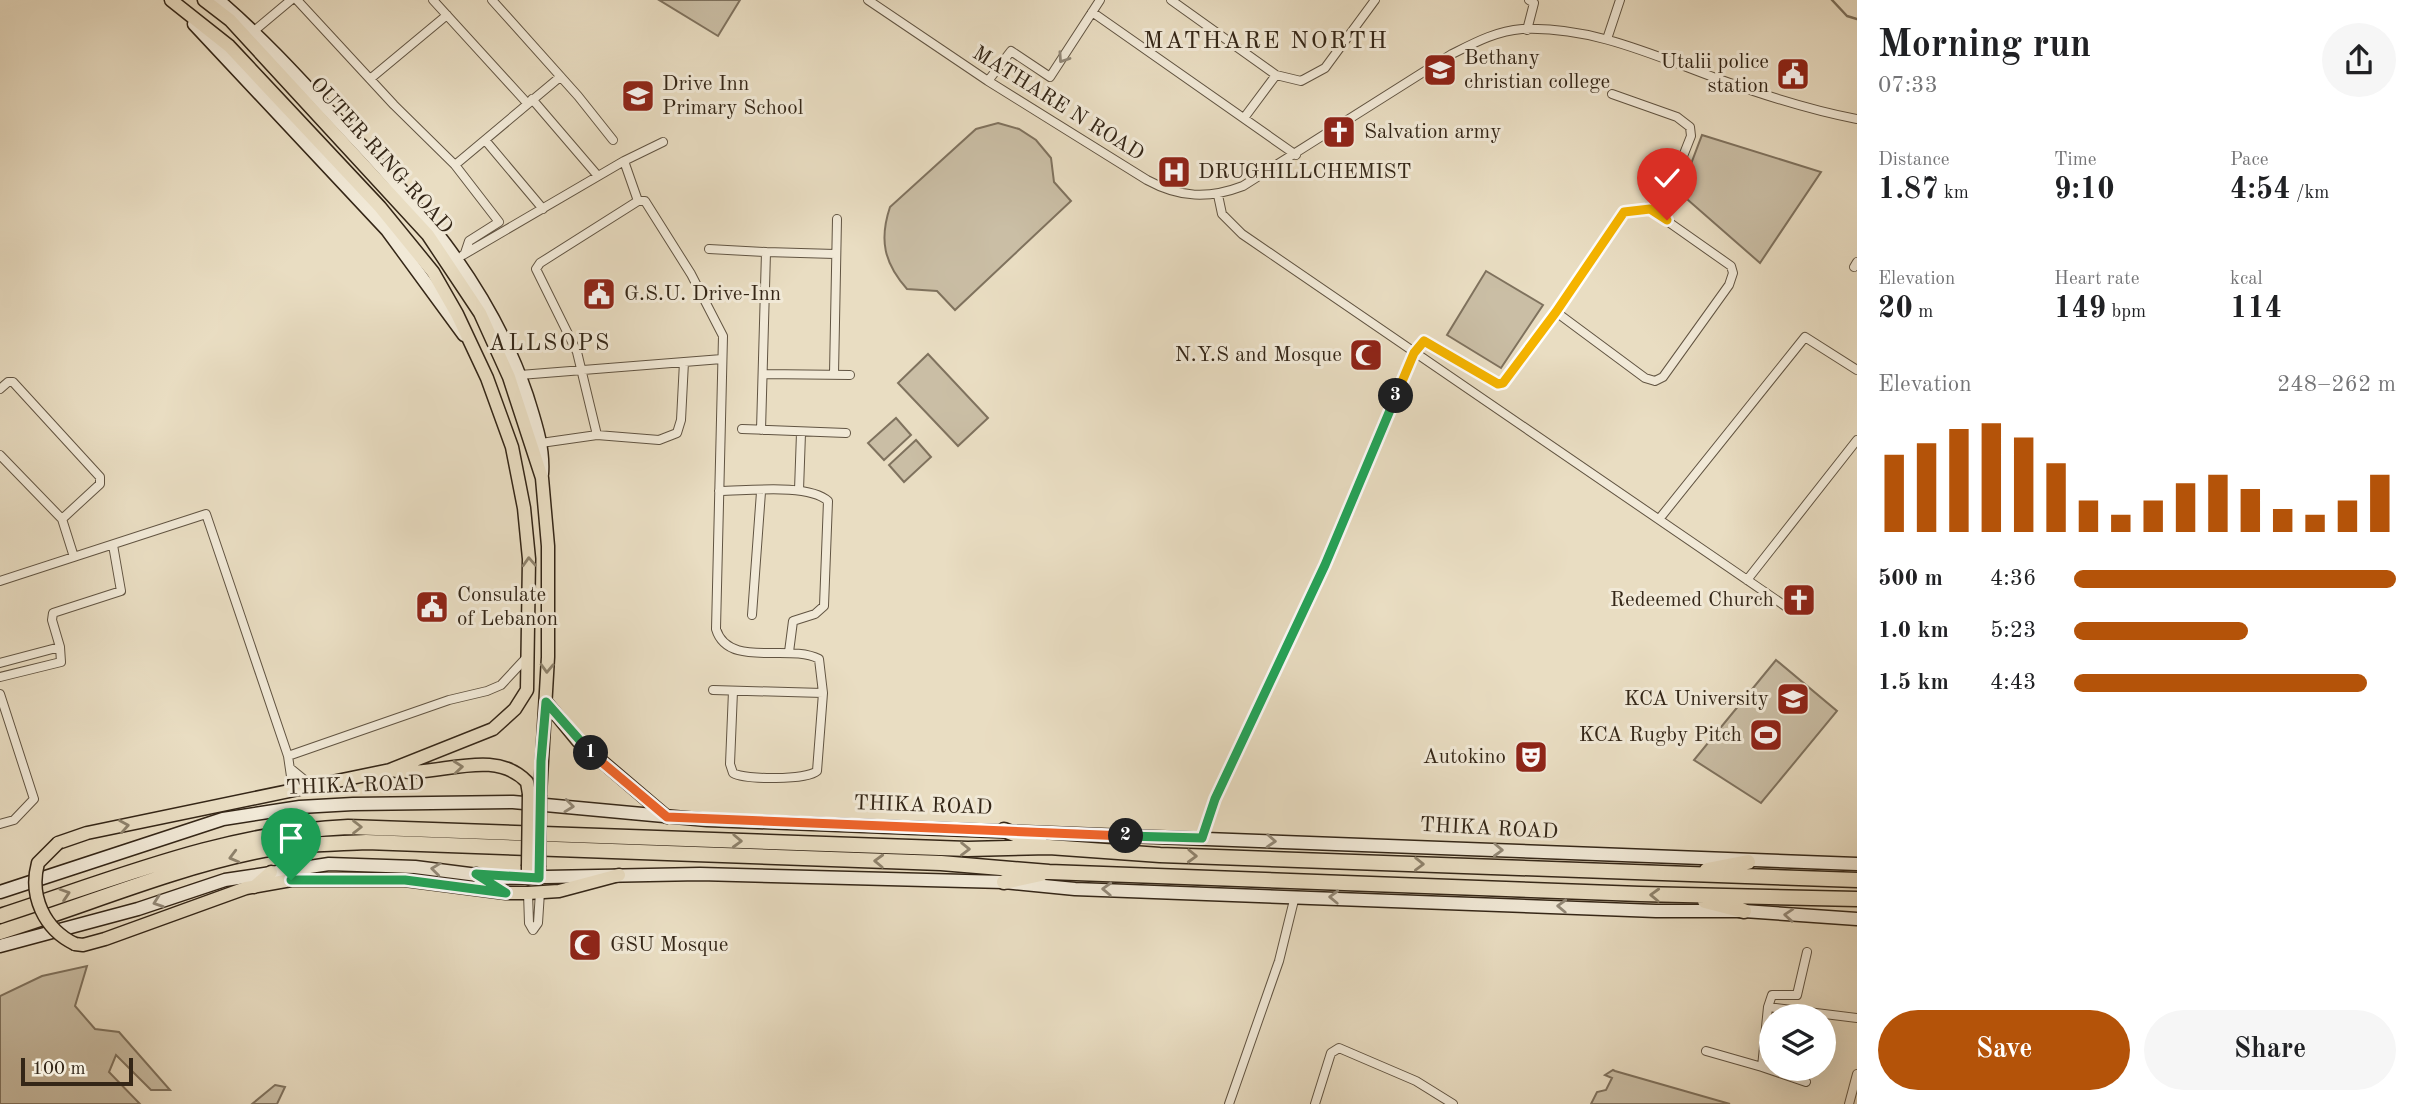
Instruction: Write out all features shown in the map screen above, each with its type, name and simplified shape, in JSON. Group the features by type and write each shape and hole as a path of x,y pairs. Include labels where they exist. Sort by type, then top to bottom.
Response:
{"highway":[{"name":"THIKA ROAD","path":"0,916 220,845 307,829 433,829 968,849 1049,847 1172,856 1857,880"},
{"path":"1003,830 1049,847"},
{"path":"0,932 203,866 254,852 310,844 497,846 941,863 1049,872 1857,899"},
{"path":"1688,875 1748,862"},
{"path":"1004,883 1049,872"},
{"path":"1681,895 1744,911"}],"main road":[{"name":"OUTER RING ROAD","path":"172,0 229,46 386,214 433,272 457,314 507,430 520,481 529,559 527,690 504,720 479,737 390,770"},
{"name":"OUTER RING ROAD","path":"204,0 230,20 408,211 439,249 494,343 512,384 542,478"},
{"name":"OUTER RING ROAD","path":"218,0 254,31 392,177 461,256 520,375 541,443 548,546 546,702 532,790 534,872"},
{"path":"546,702 578,741 667,817"},
{"path":"532,790 518,772 496,765 413,773 390,770 312,786 221,813 87,833 58,844 38,863 36,892 40,909 55,932 75,944 83,945 254,887 291,880 405,880 506,893 534,892 619,875"},
{"name":"THIKA ROAD","path":"0,892 221,813 300,807 513,802 667,817 1748,862 1857,864"},
{"path":"0,946 138,909 225,880 349,864 476,874 534,872 1004,883 1075,888 1744,911 1857,919"},
{"path":"254,887 271,872"},
{"path":"476,874 506,893"}],"street":[{"path":"254,31 291,0"},
{"path":"297,0 455,165 499,222 469,241 461,256"},
{"path":"433,0 598,176"},
{"path":"492,0 613,141"},
{"name":"MATHARE N ROAD","path":"868,0 988,81 1163,189 1218,195 1254,181 1475,41 1527,30 1570,32 1607,39 1751,90 1857,119"},
{"path":"988,81 1010,51 1050,78 1100,0"},
{"path":"1171,0 1276,75 1301,81 1321,72 1376,0"},
{"path":"1527,30 1534,3 1530,0"},
{"path":"1607,39 1620,0"},
{"path":"1092,12 1296,155"},
{"path":"370,79 447,15"},
{"path":"1244,118 1276,75"},
{"path":"455,165 560,77"},
{"path":"1202,838 1215,799 1325,565 1414,353 1422,341 1498,384 1503,383 1556,312 1624,212 1656,206 1670,189 1691,131 1687,123 1612,94"},
{"path":"485,140 542,209"},
{"path":"461,256 624,161 663,142"},
{"path":"624,161 638,201"},
{"path":"1218,195 1222,214 1242,234 1791,610"},
{"path":"597,435 582,369 560,315 536,269 540,262 638,201 644,200 718,320 723,336 718,636 733,650 789,652 819,659 823,693 817,771 806,777 745,777 731,770 733,691"},
{"path":"1556,312 1645,378 1655,382 1664,377 1729,285 1733,273 1731,266 1650,209"},
{"path":"834,374 837,219"},
{"path":"709,249 835,254"},
{"path":"761,430 766,251"},
{"path":"1660,518 1805,337 1857,370"},
{"path":"520,375 722,359"},
{"path":"541,443 597,435 659,440 677,433 681,420 684,362"},
{"path":"764,374 850,375"},
{"path":"0,389 8,382 13,382 100,477 100,484 62,519"},
{"path":"742,429 846,433"},
{"path":"799,491 801,433"},
{"path":"1747,580 1857,440"},
{"path":"0,455 62,519 74,557"},
{"path":"719,491 799,491 820,495 829,506 825,600 819,612 793,621 789,652"},
{"path":"752,615 761,492"},
{"path":"0,582 206,514 288,756 293,790"},
{"path":"0,677 61,663 53,613 121,591 113,545"},
{"path":"0,663 60,647"},
{"path":"288,756 501,685 529,654"},
{"path":"713,690 823,693"},
{"path":"0,694 34,799 14,820 0,824"},
{"path":"290,768 312,786"},
{"path":"1229,1104 1279,961 1295,896"},
{"path":"1769,1004 1772,995 1797,995 1807,952"},
{"path":"1836,1015 1857,1018"},
{"path":"1315,1104 1331,1053 1339,1048 1416,1081 1453,1104"},
{"path":"1706,1051 1759,1066"},
{"path":"1849,1104 1857,1074"}],"shaded area":[{"path":"659,0 740,0 718,36"},
{"path":"998,123 1019,129 1036,140 1051,158 1054,182 1071,201 955,310 937,291 907,289 899,279 889,260 884,241 887,219 890,207 976,129"},
{"path":"1702,135 1821,172 1760,263 1680,193"},
{"path":"1486,271 1543,305 1501,368 1447,335"},
{"path":"928,354 988,418 958,446 898,383"},
{"path":"896,418 911,435 884,460 868,443"},
{"path":"916,440 931,457 904,482 889,465"},
{"name":"KCA Rugby Pitch","path":"1776,660 1837,711 1761,803 1694,760"},
{"path":"87,966 75,1006 95,1029 119,1032 170,1090 151,1090 116,1055 109,1072 140,1104 0,1104 0,996 42,976"},
{"path":"1613,1070 1730,1104 1591,1104 1597,1092 1606,1090 1612,1078 1605,1075"},
{"path":"275,1085 285,1087 277,1104 252,1104"}],"waterway":[{"path":"1832,0 1847,16 1857,19"}],"place":[{"name":"Bethany christian college","path":"1440,70"},
{"name":"Utalii police station","path":"1793,74"},
{"name":"Drive Inn Primary School","path":"638,96"},
{"name":"Salvation army","path":"1339,132"},
{"name":"DRUGHILLCHEMIST","path":"1174,172"},
{"name":"G.S.U. Drive-Inn","path":"599,294"},
{"name":"N.Y.S and Mosque","path":"1366,355"},
{"name":"Redeemed Church","path":"1799,600"},
{"name":"Consulate of Lebanon","path":"432,607"},
{"name":"KCA University","path":"1793,699"},
{"name":"KCA Rugby Pitch","path":"1766,735"},
{"name":"Autokino","path":"1531,757"},
{"name":"GSU Mosque","path":"585,945"}],"district":[{"name":"MATHARE NORTH","path":"1266,42"},
{"name":"ALLSOPS","path":"550,343"}],"route":[{"path":"291,880 405,880 506,893 476,874 501,878 539,878 541,761 546,702 578,741 640,797 667,817 1202,838 1215,799 1325,565 1414,353 1422,341 1441,349 1498,384 1503,383 1556,312 1624,212 1629,209 1650,209 1667,220"}]}
